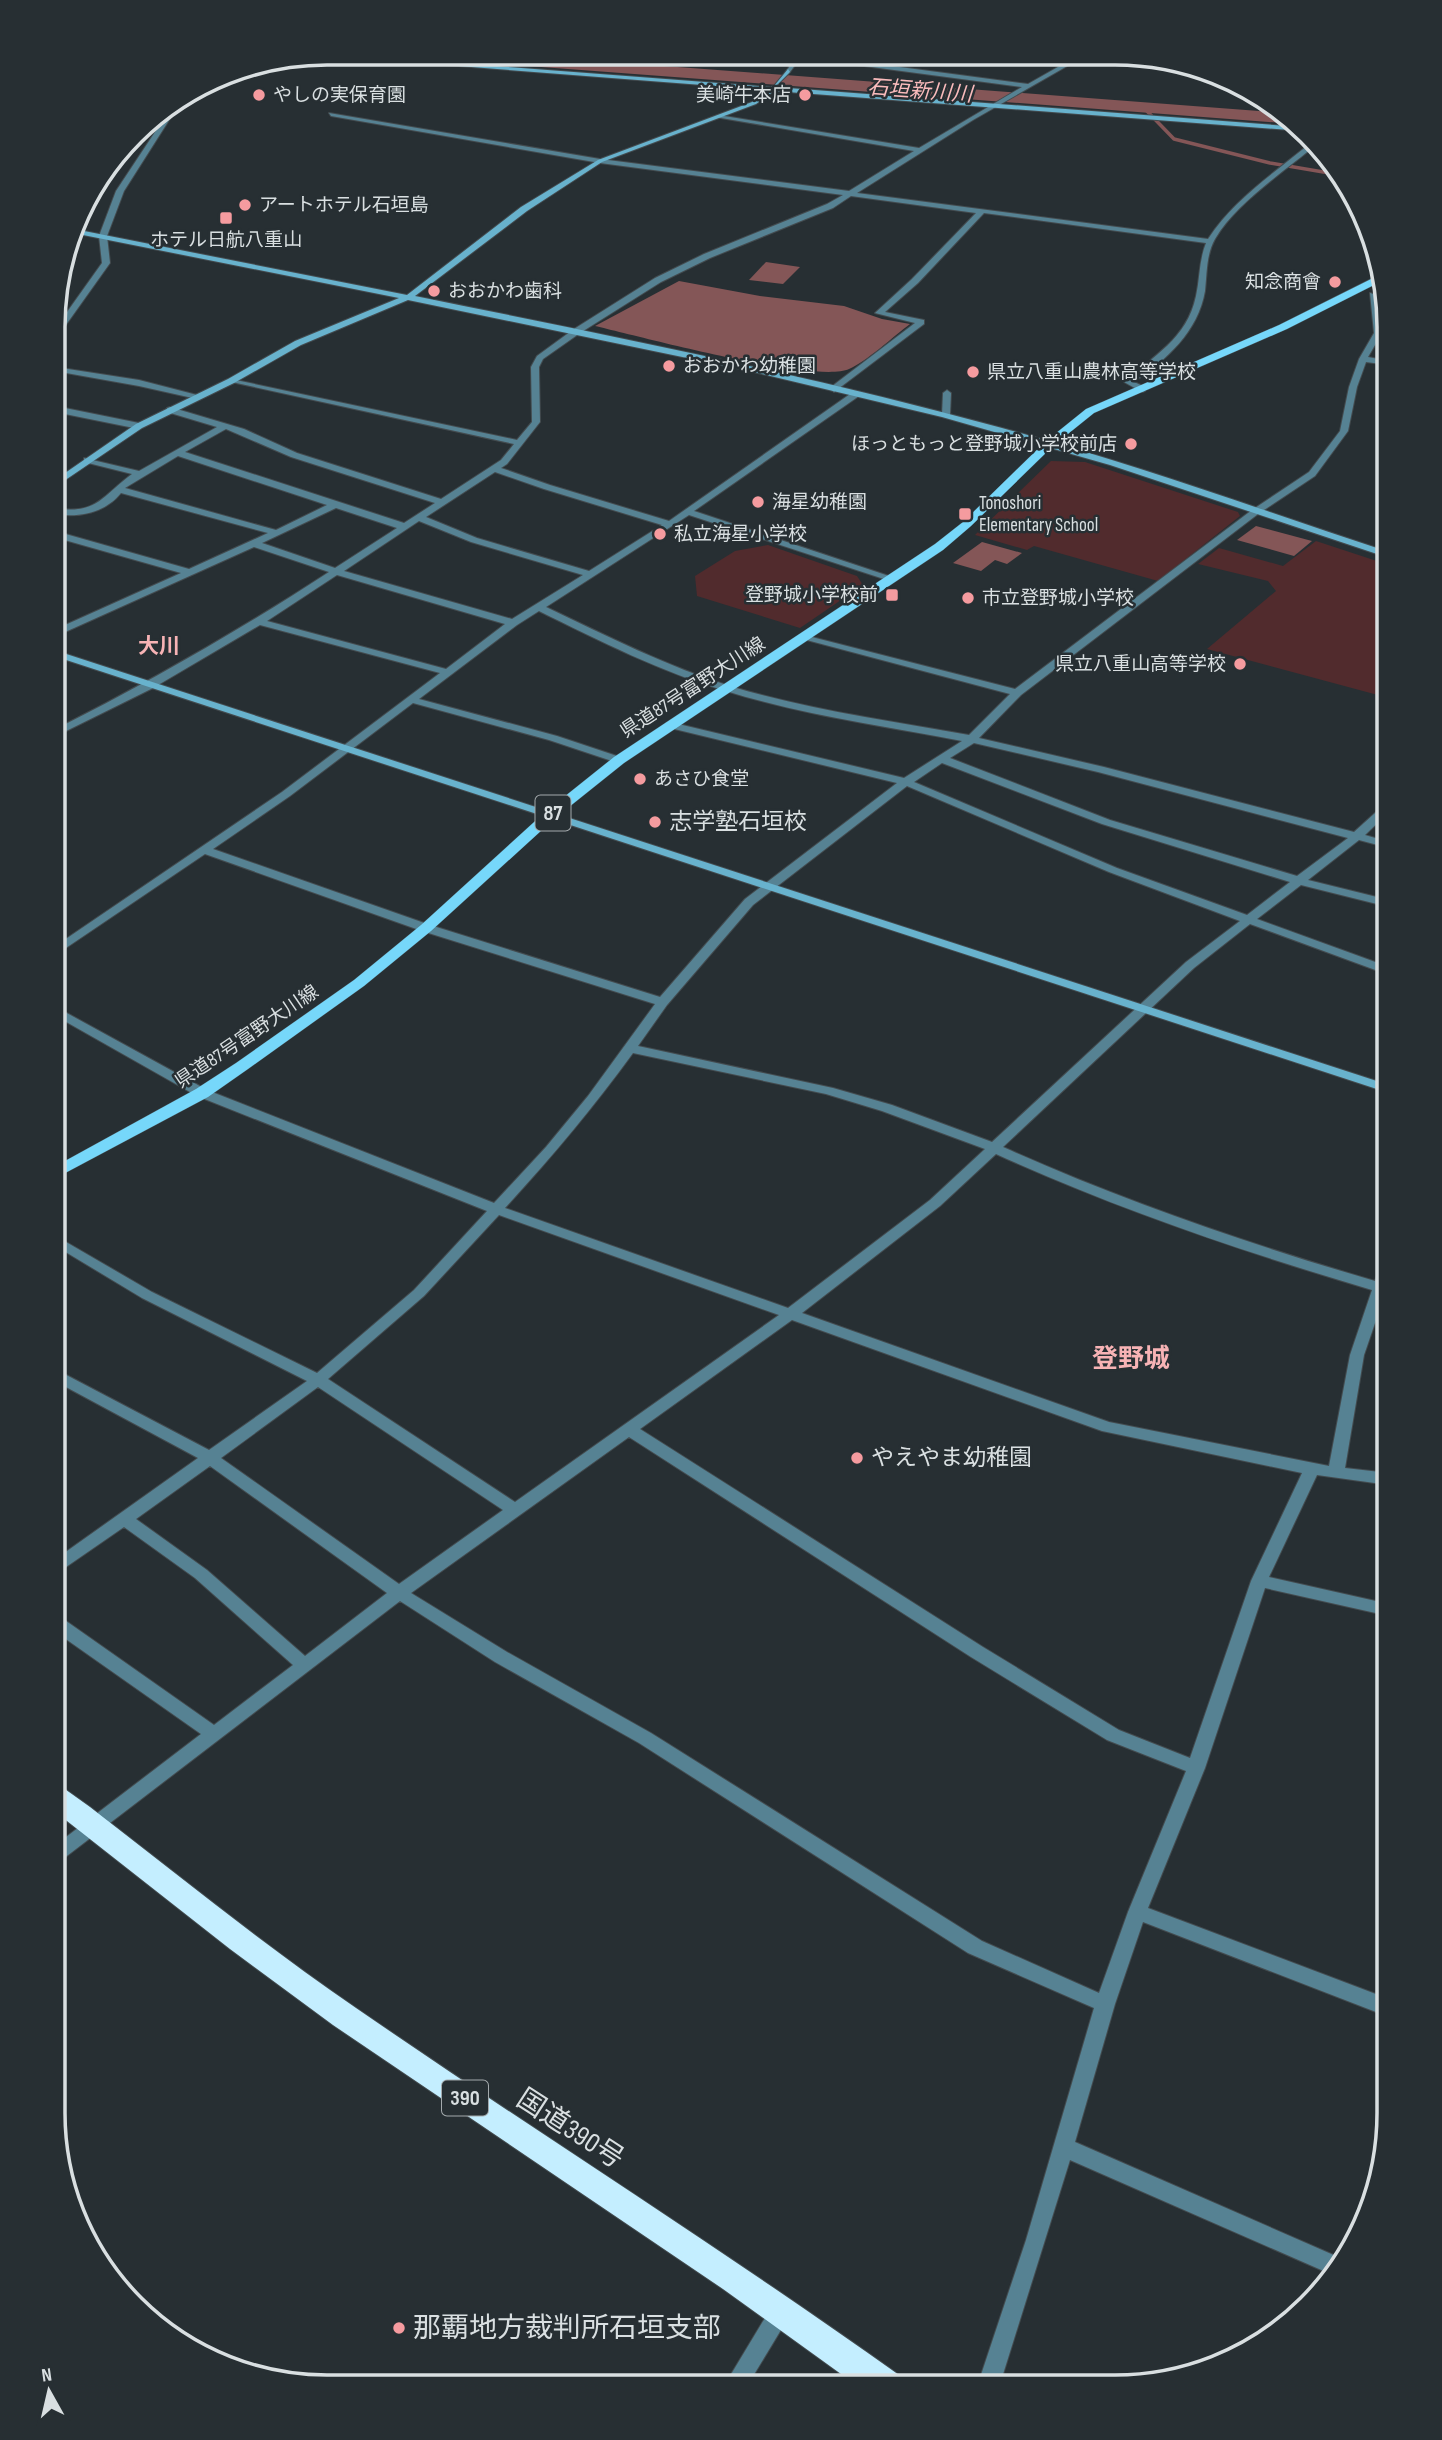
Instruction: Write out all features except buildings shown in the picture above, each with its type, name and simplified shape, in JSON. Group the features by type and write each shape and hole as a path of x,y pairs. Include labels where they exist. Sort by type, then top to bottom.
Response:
{"highway":[{"name":"国道390号","path":"65,1804 266,1960 482,2110 782,2309 871,2375"}],"main road":[{"name":"県道87号富野大川線","path":"65,1168 202,1093 359,983 426,928 550,816 619,760 892,579 967,524 1049,444 1090,411 1359,291 1373,282"}],"street":[{"path":"475,65 774,86 1285,128"},
{"path":"65,476 139,426 231,381 337,324 410,296 524,209 600,161 754,103 792,65"},
{"path":"878,65 1030,86"},
{"path":"65,728 149,686 259,622 504,462 536,422 535,367 540,358 577,331 658,281 707,256 807,218 1017,92 1070,65"},
{"path":"331,114 600,161 1210,241"},
{"path":"718,117 919,150"},
{"path":"65,320 106,262 103,236 120,191 168,118"},
{"path":"1142,389 1128,383 1166,355 1179,340 1198,305 1210,241 1223,222 1307,149"},
{"path":"834,389 921,322 879,313 915,281 981,212"},
{"path":"83,233 577,331 946,415 1049,444 1377,551"},
{"path":"1359,291 1373,295 1377,325"},
{"path":"65,1561 318,1380 419,1293 498,1210 593,1099 663,1002 749,902 906,782 972,739 1017,693 1255,512 1312,474 1344,431 1353,387 1363,359 1377,335"},
{"path":"1363,359 1377,361"},
{"path":"65,371 126,380 197,396"},
{"path":"231,381 520,443"},
{"path":"946,415 947,393"},
{"path":"65,945 345,749 513,623 688,512 856,394"},
{"path":"170,410 225,426 294,455 443,503"},
{"path":"65,411 139,426"},
{"path":"65,514 75,516 90,512 141,474 225,426"},
{"path":"178,453 405,527"},
{"path":"87,460 141,474"},
{"path":"494,468 571,495 670,524"},
{"path":"118,489 277,533"},
{"path":"65,629 255,544 336,504"},
{"path":"688,512 892,579"},
{"path":"419,518 474,540 590,574"},
{"path":"65,537 189,572"},
{"path":"255,544 337,572 513,623"},
{"path":"539,607 639,653 727,689 807,710 972,739 1140,777 1377,842"},
{"path":"259,622 447,672"},
{"path":"804,638 1017,693"},
{"path":"65,657 1377,1085"},
{"path":"413,699 553,738 619,760"},
{"path":"670,725 906,782 1113,870 1377,967"},
{"path":"942,759 1106,822 1300,881 1377,901"},
{"path":"65,1848 399,1593 789,1315 935,1203 1190,965 1357,836 1377,817"},
{"path":"204,850 426,928 663,1002"},
{"path":"65,1016 202,1093 498,1210 1107,1427 1312,1469 1377,1477"},
{"path":"628,1048 828,1091 887,1108 994,1148 1054,1175 1268,1254 1377,1287"},
{"path":"65,1246 147,1295 318,1380 516,1511"},
{"path":"1336,1472 1357,1355 1377,1308"},
{"path":"65,1379 210,1458 399,1593 501,1657 645,1738 975,1947 1105,2004"},
{"path":"629,1429 965,1644 1113,1735 1196,1768"},
{"path":"992,2375 1036,2240 1105,2004 1137,1913 1196,1768 1259,1581 1312,1469"},
{"path":"124,1519 201,1574 303,1665"},
{"path":"1259,1581 1377,1607"},
{"path":"65,1629 215,1735"},
{"path":"1137,1913 1377,2003"},
{"path":"1063,2147 1330,2264"},
{"path":"742,2375 782,2309"}],"shaded area":[{"path":"766,262 800,267 783,284 749,280"},
{"path":"679,281 760,296 844,306 882,319 910,324 856,366 830,372 765,365 595,326"},
{"path":"1051,461 1085,462 1238,512 1240,516 1158,581 1034,546 1027,550 975,535"},
{"path":"1256,526 1312,541 1294,556 1237,540"},
{"path":"1316,541 1377,561 1377,695 1207,649 1276,591 1268,581 1198,564 1219,548 1283,566"},
{"path":"982,542 1022,553 1007,564 995,560 981,571 953,563"},
{"path":"768,545 857,576 863,585 800,628 697,596 695,576 735,551"}],"waterway":[{"name":"石垣新川川","path":"581,65 1273,118"},
{"path":"1144,108 1174,139 1270,163 1327,173"}],"place":[{"name":"やしの実保育園","path":"259,95"},
{"name":"美崎牛本店","path":"805,95"},
{"name":"アートホテル石垣島","path":"245,205"},
{"name":"ホテル日航八重山","path":"226,218"},
{"name":"知念商會","path":"1335,282"},
{"name":"おおかわ歯科","path":"434,291"},
{"name":"おおかわ幼稚園","path":"669,366"},
{"name":"県立八重山農林高等学校","path":"973,372"},
{"name":"ほっともっと登野城小学校前店","path":"1131,444"},
{"name":"海星幼稚園","path":"758,502"},
{"name":"Tonoshori Elementary School","path":"965,514"},
{"name":"私立海星小学校","path":"660,534"},
{"name":"登野城小学校前","path":"892,595"},
{"name":"市立登野城小学校","path":"968,598"},
{"name":"県立八重山高等学校","path":"1240,664"},
{"name":"あさひ食堂","path":"640,779"},
{"name":"志学塾石垣校","path":"655,822"},
{"name":"やえやま幼稚園","path":"857,1458"},
{"name":"那覇地方裁判所石垣支部","path":"399,2328"}],"district":[{"name":"大川","path":"159,646"},
{"name":"登野城","path":"1131,1359"}]}
